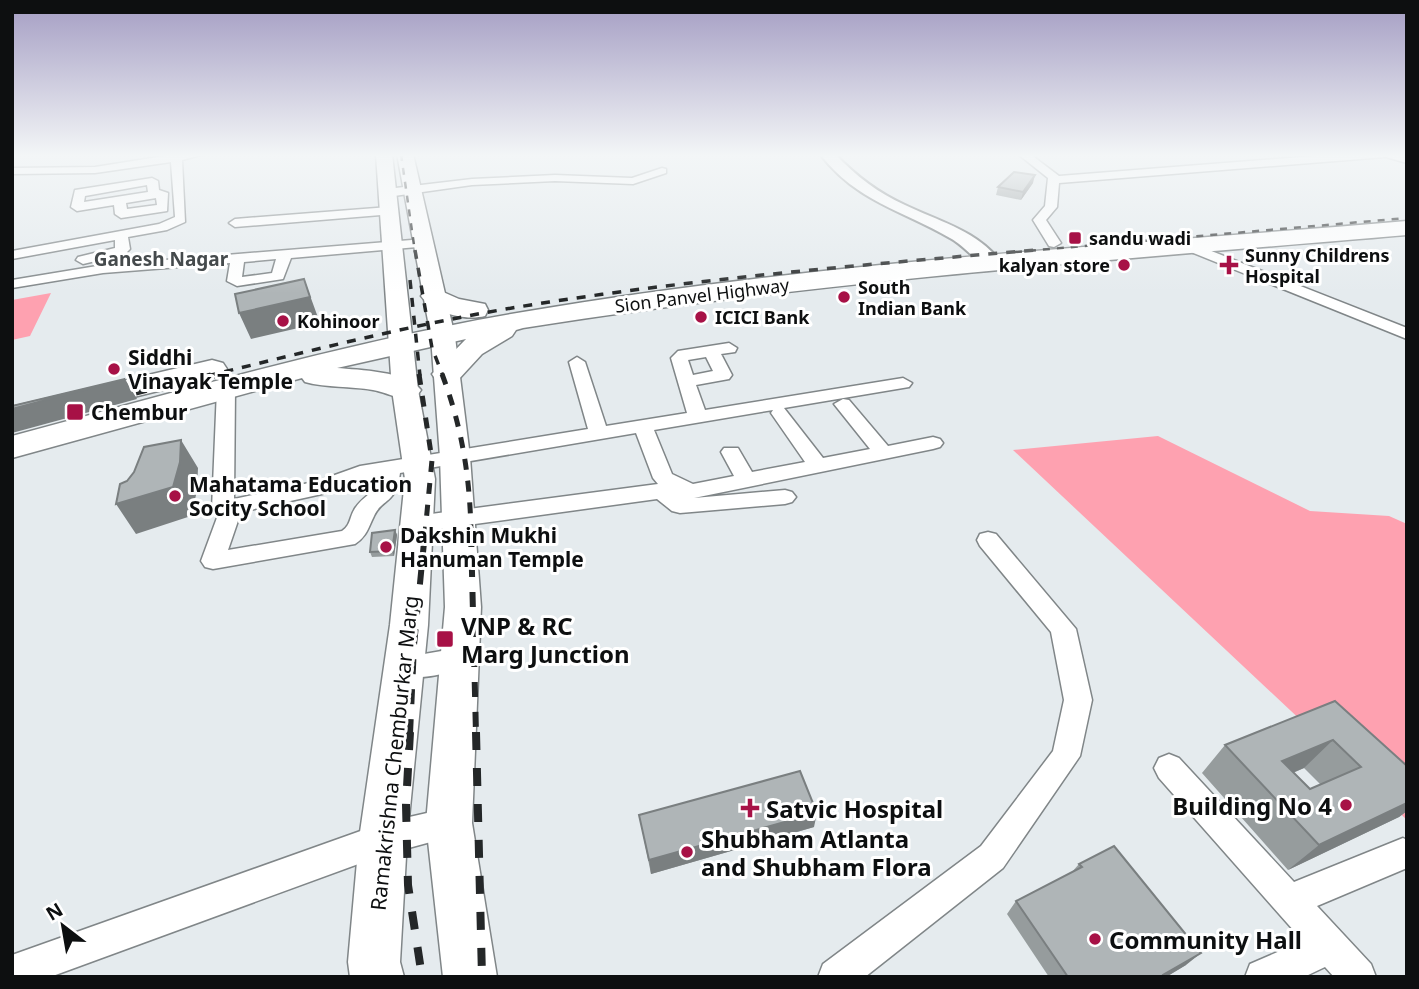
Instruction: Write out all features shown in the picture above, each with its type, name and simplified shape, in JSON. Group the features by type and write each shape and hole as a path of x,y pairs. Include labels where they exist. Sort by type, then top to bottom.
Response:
{"highway":[{"name":"Sion Panvel Highway","path":"1406,225 1054,243 987,256 521,320 472,348 441,331 452,306 475,310 661,281 987,256 1191,247 1406,225"},
{"path":"12,417 400,335 441,331"},
{"path":"12,447 270,377 400,335"},
{"path":"270,377 337,376 379,381 405,390"}],"main road":[{"name":"Ramakrishna Chemburkar Marg","path":"377,977 374,962 383,839 409,625 422,463 441,331 415,200"},
{"name":"Ramakrishna Chemburkar Marg","path":"388,202 405,390 422,463 457,517 463,607 449,823 470,977"}],"street":[{"path":"78,200 77,207 120,201 121,214 124,215 163,208 161,200"},
{"path":"12,255 179,222 179,200"},
{"path":"235,223 392,200"},
{"path":"881,200 959,233 987,256"},
{"path":"1052,200 1051,207 1039,220 1054,243"},
{"path":"12,274 116,253 123,249 121,235"},
{"path":"12,284 103,270 237,262 424,243"},
{"path":"1191,247 1407,334"},
{"path":"237,262 234,281 237,282 278,276 284,258"},
{"path":"698,418 679,358 729,348"},
{"path":"687,382 723,375 711,350"},
{"path":"577,362 598,435"},
{"path":"422,463 388,488 382,499 364,511 356,534 213,561 232,507 322,487 360,472 903,383"},
{"path":"223,509 226,389"},
{"path":"843,404 883,453"},
{"path":"780,413 818,466"},
{"path":"643,427 663,478 673,485 691,491 933,443"},
{"path":"732,452 746,480"},
{"path":"416,523 661,492 680,506 785,497"},
{"path":"836,977 992,857 1066,756 1078,700 1063,629 988,540"},
{"path":"404,667 459,659"},
{"path":"1169,768 1358,977"},
{"path":"12,973 383,839 449,823"},
{"path":"1289,901 1402,854"},
{"path":"1263,977 1330,947"}],"shaded area":[{"path":"51,293 30,336 12,340 12,300"},
{"path":"1158,436 1310,511 1389,516 1407,524 1407,820 1013,450"}],"building":[{"path":"304,279 310,297 239,313 235,294"},
{"path":"125,379 12,409 12,406"},
{"path":"181,440 180,462 173,487 116,504 120,484 127,481 134,472 144,447"},
{"path":"395,530 392,551 370,552 372,533"},
{"path":"1335,701 1407,766 1407,803 1319,845 1225,745","holes":["1333,740 1361,767 1310,789 1282,761"]},
{"name":"Shubham Atlanta and Shubham Flora","path":"800,771 817,813 649,860 639,815"},
{"name":"Community Hall","path":"1114,846 1201,953 1163,975 1164,977 1068,977 1016,901 1082,867 1079,864"}],"railway":[{"path":"408,200 415,252"},
{"path":"1015,252 1407,218"},
{"path":"415,250 428,324"},
{"path":"428,324 647,288 1035,250"},
{"path":"410,280 415,326"},
{"path":"415,326 428,324"},
{"path":"428,324 432,348 443,376"},
{"path":"207,376 415,326"},
{"path":"415,326 420,376"},
{"path":"136,393 215,374"},
{"path":"419,374 432,460 425,533"},
{"path":"442,374 464,452 471,533"},
{"path":"410,734 414,645 425,532"},
{"path":"471,532 476,734"},
{"path":"410,732 406,805 408,885 422,977"},
{"path":"476,732 482,977"}],"place":[{"name":"sandu wadi","path":"1075,238"},
{"name":"kalyan store","path":"1124,265"},
{"name":"Sunny Childrens Hospital","path":"1229,265"},
{"name":"South Indian Bank","path":"844,297"},
{"name":"ICICI Bank","path":"701,317"},
{"name":"Kohinoor","path":"283,321"},
{"name":"Siddhi Vinayak Temple","path":"114,369"},
{"name":"Chembur","path":"75,412"},
{"name":"Mahatama Education Socity School","path":"175,496"},
{"name":"Dakshin Mukhi Hanuman Temple","path":"386,547"},
{"name":"VNP & RC Marg Junction","path":"445,639"},
{"name":"Building No 4","path":"1346,805"},
{"name":"Satvic Hospital","path":"750,808"},
{"name":"Shubham Atlanta and Shubham Flora","path":"687,852"},
{"name":"Community Hall","path":"1095,939"}],"district":[{"name":"Ganesh Nagar","path":"161,259"}]}
